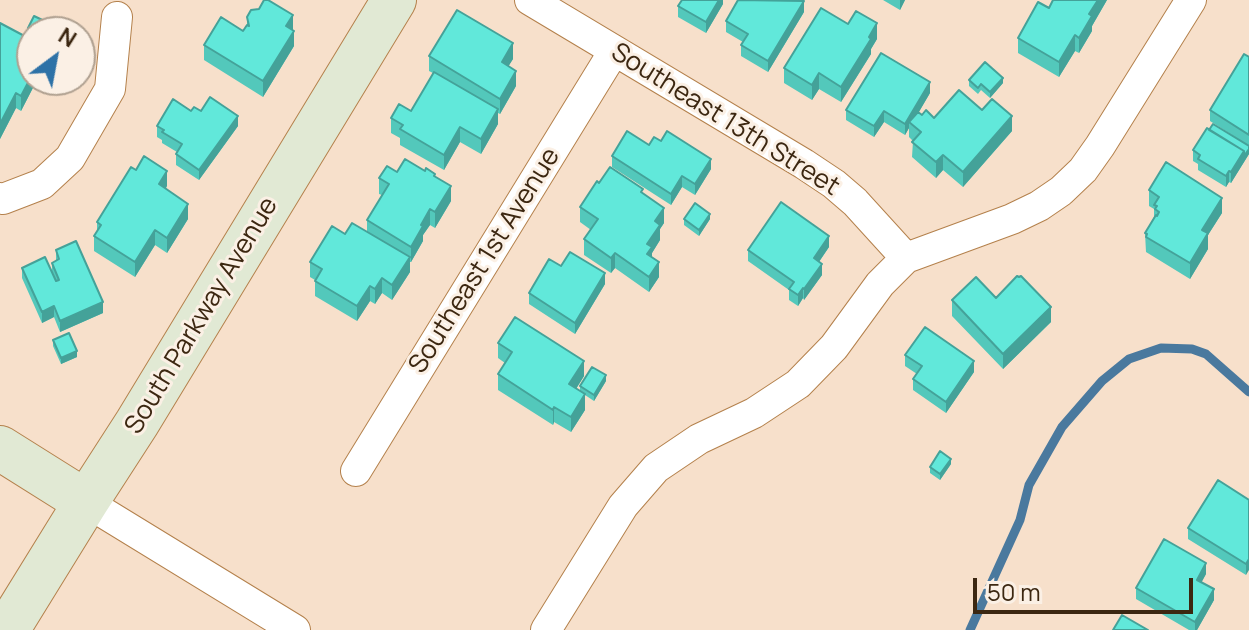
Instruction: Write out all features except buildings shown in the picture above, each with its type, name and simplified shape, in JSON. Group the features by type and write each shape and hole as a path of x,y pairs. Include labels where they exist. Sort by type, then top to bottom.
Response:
{"main road":[{"name":"South Parkway Avenue","path":"7,630 137,423 394,0"},
{"path":"0,448 86,502"}],"street":[{"name":"Southeast 13th Street","path":"530,0 834,184 855,202 906,258"},
{"path":"546,630 623,506 656,468 699,439 754,413 798,384 834,347 880,284 906,258 1039,206 1083,170 1191,0"},
{"path":"0,198 42,184 70,158 110,89 117,17"},
{"name":"Southeast 1st Avenue","path":"356,471 614,51"},
{"path":"86,502 295,630"}],"waterway":[{"path":"970,630 1020,520 1029,485 1062,427 1102,381 1129,359 1161,348 1192,349 1206,354 1249,392"}]}
